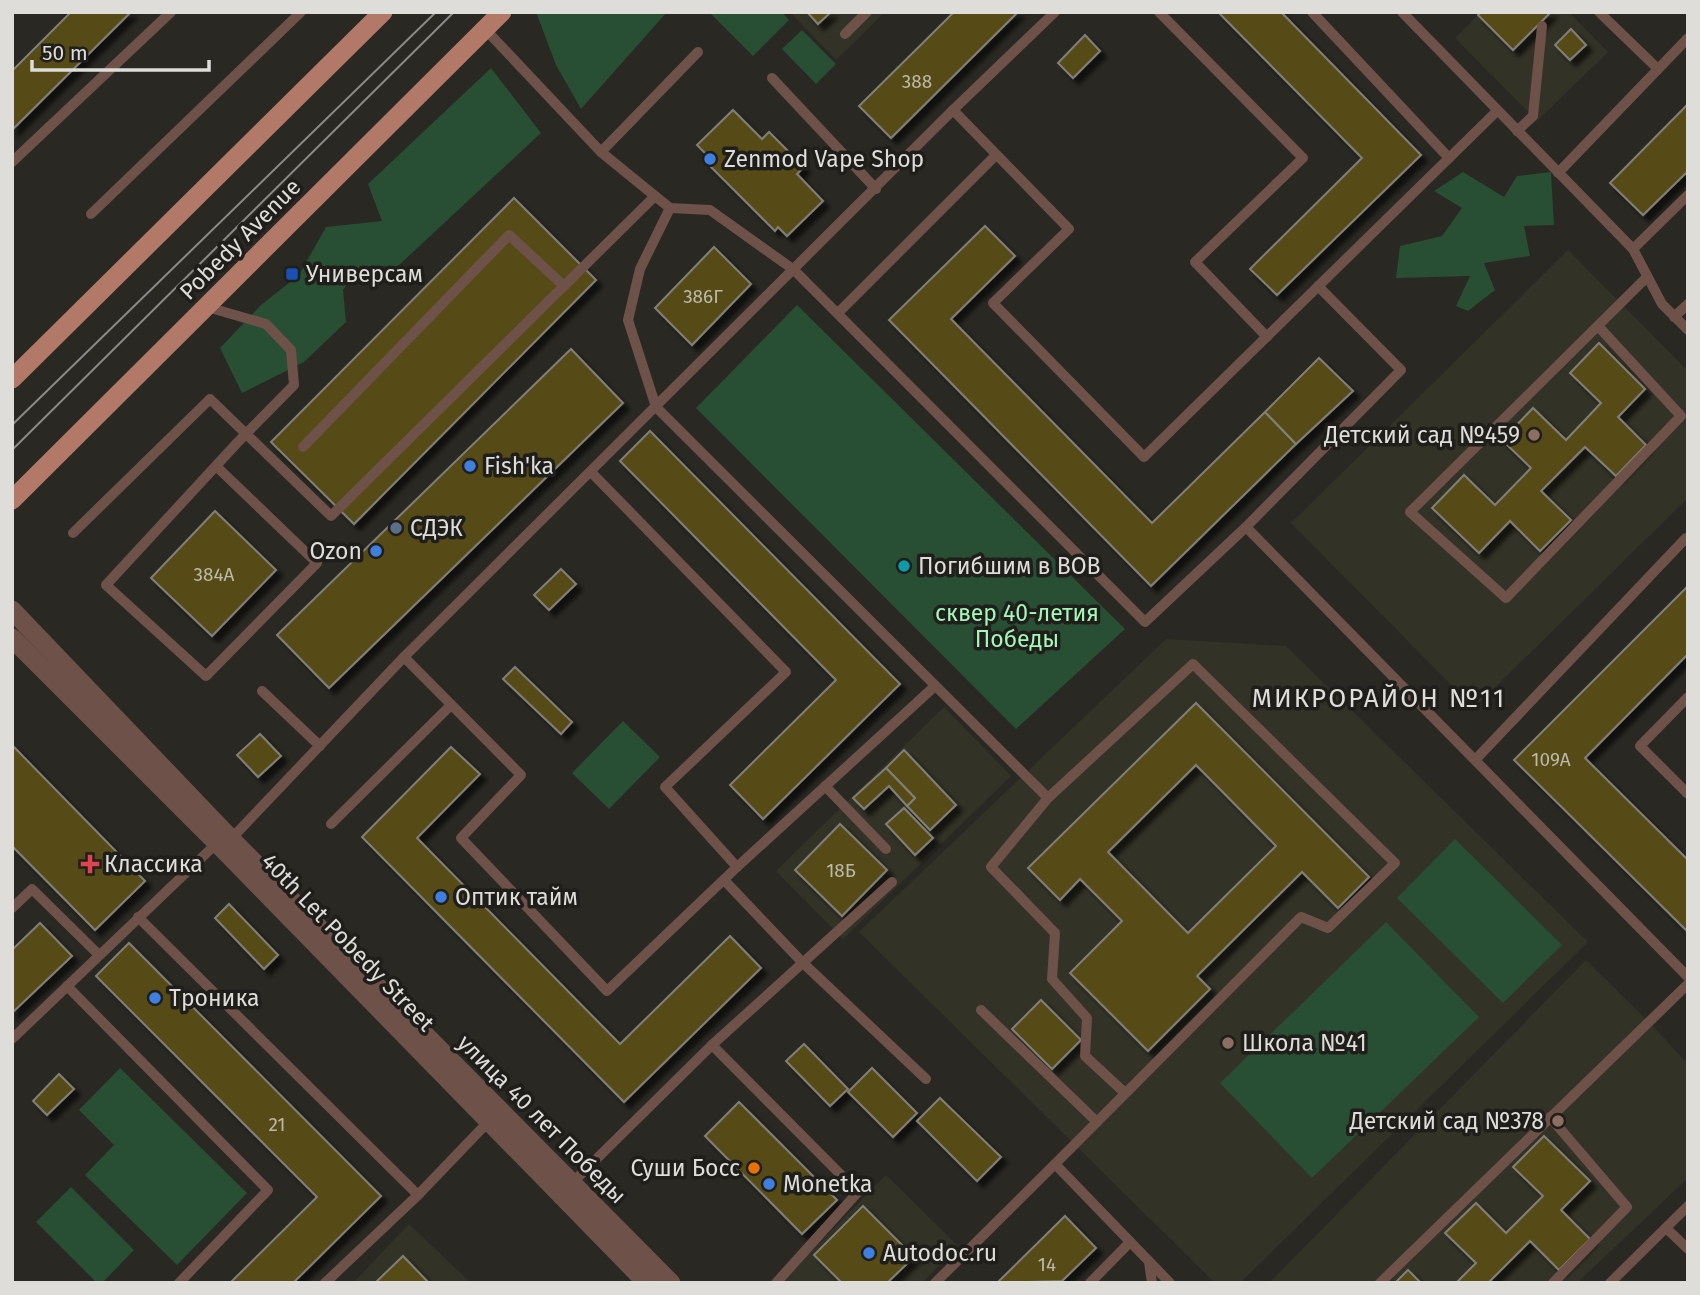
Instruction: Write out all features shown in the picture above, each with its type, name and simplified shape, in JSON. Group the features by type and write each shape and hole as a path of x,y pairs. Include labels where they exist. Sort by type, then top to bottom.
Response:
{"main road":[{"name":"Pobedy Avenue","path":"12,500 502,12"},
{"path":"12,379 376,14"}],"street":[{"name":"40th Let Pobedy Street","path":"12,610 224,841 489,1121 566,1189 648,1283"},
{"name":"40th Let Pobedy Street","path":"12,638 224,841"},
{"name":"улица 40 лет Победы","path":"224,841 566,1189 671,1283"}],"lane":[{"path":"12,162 171,12"},
{"path":"91,214 301,12"},
{"path":"845,34 867,12"},
{"path":"12,1039 138,917 224,841 320,746 404,657 953,110 1055,12"},
{"path":"1158,12 1303,158 1195,262 1267,337"},
{"path":"1312,12 1449,158"},
{"path":"1402,12 1633,249 1662,304 1688,330"},
{"path":"1599,12 1658,69"},
{"path":"1517,131 1533,116 1542,26"},
{"path":"485,29 601,152 670,208 710,210 794,270 1144,622 1246,527 1401,370 1318,286"},
{"path":"1558,173 1688,38"},
{"path":"601,152 698,52"},
{"path":"772,78 876,189"},
{"path":"953,110 1069,229 993,303 1144,457 1497,111"},
{"path":"838,313 996,155"},
{"path":"73,533 210,399 331,516 655,196"},
{"path":"1633,249 1686,198"},
{"path":"670,208 640,269 628,320 656,407 1048,798"},
{"path":"303,447 509,234 564,286"},
{"path":"1598,326 1681,416 1506,598 1410,512 1647,277"},
{"path":"1674,317 1688,304"},
{"path":"206,307 266,324 291,351 294,385 246,434 216,466 106,585 206,677 317,563 216,466"},
{"path":"591,472 786,672 665,787 737,867"},
{"path":"1246,527 1688,977"},
{"path":"1476,759 1686,538 1688,540"},
{"path":"404,657 521,775 461,838 607,991 737,867 935,686"},
{"path":"935,1283 1097,1122 1301,917 1328,928 1395,863 1193,664 1048,798 990,867 1055,933 1052,979 1087,1018 1085,1056 1125,1093"},
{"path":"262,691 320,746"},
{"path":"1688,697 1640,746 1688,794"},
{"path":"331,824 451,705"},
{"path":"825,786 886,849"},
{"path":"724,880 802,962 926,1079"},
{"path":"566,1189 712,1045 892,882"},
{"path":"14,903 32,889 99,955"},
{"path":"138,917 418,1195"},
{"path":"1380,1283 1688,984"},
{"path":"67,986 268,1190 179,1283"},
{"path":"981,1010 1097,1122"},
{"path":"712,1045 858,1192 775,1283"},
{"path":"1550,1117 1627,1207 1553,1283"},
{"path":"325,1283 418,1195 489,1121"},
{"path":"1055,1164 1170,1283"},
{"path":"1610,1283 1688,1206"},
{"path":"1665,1228 1688,1249"},
{"path":"1090,1283 1130,1242"},
{"path":"1149,1262 1152,1283"}],"shaded area":[{"path":"790,12 885,12 836,60"},
{"path":"1481,12 1569,12 1608,52 1537,121 1455,38"},
{"name":"Детский сад №459","path":"1568,250 1688,371 1688,498 1474,708 1291,523"},
{"name":"Школа №41","path":"1166,639 1286,646 1588,942 1240,1283 1215,1283 859,932"},
{"path":"944,707 1011,776 843,939 776,871"},
{"name":"Детский сад №378","path":"1586,960 1688,1064 1688,1178 1577,1283 1269,1283"},
{"path":"886,1175 958,1246 922,1283 780,1283"},
{"path":"409,1224 471,1283 353,1283"}],"green space":[{"path":"536,12 667,12 581,109 556,65"},
{"path":"709,12 782,12 789,20 753,56"},
{"path":"802,30 836,64 816,84 782,49"},
{"path":"491,68 541,133 398,266 360,266 343,290 346,322 304,362 242,393 220,348 261,305 299,275 326,227 382,221 368,184"},
{"path":"1463,172 1504,197 1517,176 1551,172 1554,225 1524,226 1530,256 1484,263 1495,290 1468,311 1456,306 1470,276 1396,278 1400,246 1442,236 1462,208 1434,191"},
{"name":"сквер 40-летия Победы","path":"797,305 1125,629 1016,729 696,408"},
{"path":"623,721 660,757 609,809 572,773"},
{"path":"1455,839 1562,945 1503,1003 1397,898"},
{"path":"1386,922 1479,1017 1312,1178 1220,1083"},
{"path":"120,1068 247,1193 177,1265 85,1175 114,1145 79,1110"},
{"path":"71,1187 134,1250 102,1283 97,1283 36,1222"}],"building":[{"path":"71,12 131,12 12,130 12,71"},
{"path":"807,12 831,12 818,24"},
{"path":"954,12 1018,12 891,138 859,106"},
{"path":"1218,12 1281,12 1421,155 1277,295 1250,269 1362,158"},
{"path":"1481,12 1551,12 1513,50 1478,15"},
{"path":"1571,29 1586,45 1570,60 1555,45"},
{"path":"1085,35 1100,51 1073,78 1058,63"},
{"path":"1688,104 1688,171 1643,215 1610,183"},
{"path":"733,110 762,139 769,132 804,167 797,174 823,201 787,236 778,227 775,231 704,160 708,156 697,145"},
{"path":"514,198 596,280 354,524 271,442"},
{"path":"985,226 1015,256 951,319 1152,523 1265,412 1296,444 1151,586 889,320"},
{"path":"714,247 751,284 692,345 655,308"},
{"path":"1599,343 1645,389 1618,417 1646,445 1616,476 1585,447 1541,491 1571,520 1540,551 1510,521 1479,553 1432,508 1464,475 1495,505 1531,468 1502,440 1533,408 1566,440 1601,403 1570,373"},
{"path":"571,349 623,403 329,688 277,635"},
{"path":"1319,358 1353,391 1296,444 1265,412"},
{"path":"650,431 900,684 763,819 730,785 836,680 620,461"},
{"path":"215,511 276,570 212,636 151,578"},
{"path":"561,569 576,584 549,610 534,595"},
{"path":"1688,586 1688,654 1585,758 1688,860 1688,932 1514,760"},
{"path":"515,667 572,722 561,734 503,679"},
{"path":"1196,703 1369,877 1338,908 1302,872 1197,976 1210,989 1148,1051 1070,973 1122,921 1080,879 1060,900 1028,868","holes":["1196,765 1276,846 1188,933 1108,852"]},
{"path":"260,734 281,756 258,777 237,755"},
{"path":"12,745 145,881 95,930 12,846"},
{"path":"451,747 480,774 417,838 620,1044 730,936 761,968 624,1102 362,837"},
{"path":"904,750 956,805 930,830 907,806 915,798 886,768"},
{"path":"886,768 915,798 907,806 889,786 864,809 853,798"},
{"path":"904,808 933,838 915,855 886,824"},
{"path":"840,824 887,870 842,916 795,870"},
{"path":"229,904 278,955 264,969 215,918"},
{"path":"40,923 72,956 12,1013 12,950"},
{"path":"129,943 381,1196 293,1283 230,1283 317,1197 96,976"},
{"path":"1041,1000 1081,1040 1052,1069 1012,1029"},
{"path":"804,1044 848,1089 830,1106 786,1061"},
{"path":"872,1068 917,1113 893,1137 848,1092"},
{"path":"59,1074 74,1089 47,1115 33,1101"},
{"path":"940,1098 1001,1157 977,1181 917,1121"},
{"path":"739,1102 837,1200 802,1234 705,1136"},
{"path":"1544,1136 1590,1181 1561,1210 1590,1239 1559,1270 1530,1241 1488,1283 1456,1283 1476,1263 1445,1233 1476,1203 1506,1233 1543,1196 1513,1167"},
{"path":"863,1206 914,1257 887,1283 842,1283 814,1255"},
{"path":"1065,1216 1096,1248 1062,1281 997,1283"},
{"path":"403,1256 429,1283 375,1283"},
{"path":"1408,1270 1421,1283 1395,1283"}],"tram line":[{"path":"12,425 436,12"},
{"path":"12,450 454,12"}],"place":[{"name":"Zenmod Vape Shop","path":"710,159"},
{"name":"Универсам","path":"292,274"},
{"name":"Детский сад №459","path":"1534,435"},
{"name":"Fish'ka","path":"470,466"},
{"name":"СДЭК","path":"396,528"},
{"name":"Ozon","path":"376,551"},
{"name":"Погибшим в ВОВ","path":"904,566"},
{"name":"Классика","path":"90,864"},
{"name":"Оптик тайм","path":"441,897"},
{"name":"Троника","path":"155,998"},
{"name":"Школа №41","path":"1228,1043"},
{"name":"Детский сад №378","path":"1558,1121"},
{"name":"Суши Босс","path":"754,1168"},
{"name":"Monetka","path":"769,1184"},
{"name":"Autodoc.ru","path":"869,1253"}],"district":[{"name":"МИКРОРАЙОН №11","path":"1379,698"}]}
